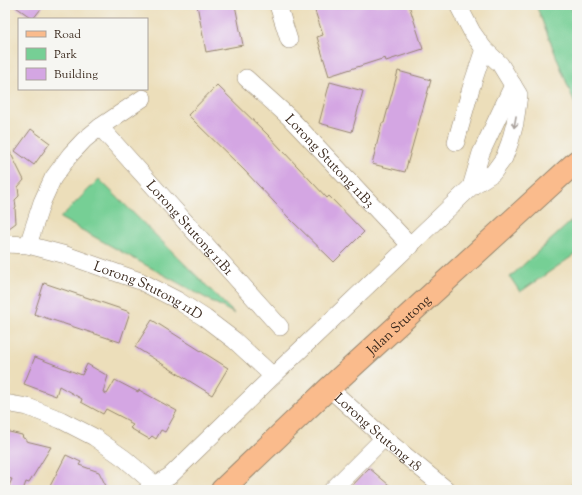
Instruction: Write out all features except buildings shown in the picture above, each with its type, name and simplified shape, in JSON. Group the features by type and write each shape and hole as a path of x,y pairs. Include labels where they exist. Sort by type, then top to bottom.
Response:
{"main road":[{"name":"Jalan Stutong","path":"222,490 329,388 576,162"}],"street":[{"path":"278,5 289,40"},
{"path":"5,403 28,406 61,420 94,437 125,459 155,488 170,476 471,187 481,154 513,85 500,64 484,49 472,32 458,5"},
{"path":"456,142 471,88 484,49"},
{"name":"Lorong Stutong 11B3","path":"246,78 289,117 411,246"},
{"path":"28,245 42,202 53,178 70,155 84,140 100,127 143,98"},
{"name":"Lorong Stutong 11B1","path":"100,127 280,327"},
{"name":"Lorong Stutong 11D","path":"5,244 28,245 66,255 140,281 177,300 205,318 234,340 273,376"},
{"name":"Lorong Stutong 18","path":"329,388 384,438 447,490"},
{"path":"332,490 384,438"}],"green space":[{"path":"536,5 570,5 577,21 577,109"},
{"path":"99,179 235,314 60,218"},
{"path":"577,216 577,253 520,292 510,277"},
{"path":"577,481 577,490 564,490"}]}
